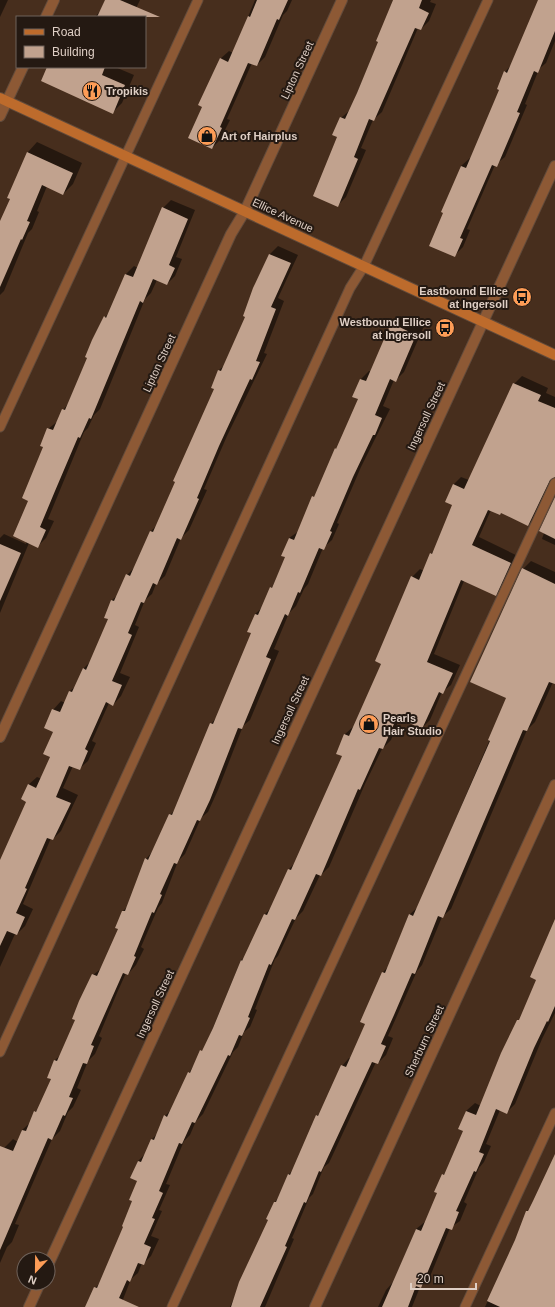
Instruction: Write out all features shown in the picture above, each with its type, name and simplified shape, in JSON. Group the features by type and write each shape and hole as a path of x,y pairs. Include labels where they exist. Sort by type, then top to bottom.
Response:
{"main road":[{"name":"Ellice Avenue","path":"3,100 555,355"}],"street":[{"path":"46,16 54,0"},
{"name":"Lipton Street","path":"0,737 231,234 245,211 342,0"},
{"path":"0,116 3,100 22,68"},
{"name":"Ingersoll Street","path":"54,1251 555,166"},
{"name":"Sherburn Street","path":"315,1307 555,784"},
{"path":"29,1307 36,1291"}],"lane":[{"path":"0,427 198,0"},
{"path":"0,1052 350,288 364,266 488,0"},
{"path":"172,1307 555,483"},
{"path":"465,1307 555,1113"}],"building":[{"path":"105,0 120,0 160,17 146,16 97,16"},
{"path":"257,0 288,0 279,20 277,19 257,66 248,63 212,149 188,138 202,107 198,105 220,58 228,62 248,16 250,17"},
{"path":"393,0 422,0 419,8 429,13 421,30 415,28 374,121 369,119 354,157 358,159 338,207 313,196 337,137 332,135 340,117 345,119 357,93"},
{"path":"538,0 555,0 555,31 538,73 534,71 517,112 520,113 497,167 492,165 460,238 463,239 455,257 429,246 443,213 441,212 461,166 466,168 499,90 497,89 504,71 507,73"},
{"name":"Tropikis","path":"47,68 105,68 102,75 125,85 113,114 41,81"},
{"path":"27,152 73,173 63,195 42,185 27,221 30,222 0,287 0,221 10,199 7,198"},
{"path":"162,207 188,219 169,265 175,268 167,285 153,279 143,303 140,301 91,419 89,418 80,438 78,437 40,527 46,530 38,548 13,536 28,501 22,498 43,447 40,446 47,428 53,430 62,409 65,410 87,358 85,357 92,340 104,316 106,318 125,274 133,277"},
{"path":"269,254 291,263 271,307 276,309 256,361 260,362 252,380 250,379 219,446 197,498 199,499 181,540 177,538 157,585 153,583 144,603 141,602 128,633 132,635 112,681 122,685 113,706 106,702 85,749 88,751 80,770 69,766 56,797 71,803 53,840 47,838 25,888 27,889 16,913 25,917 17,935 7,931 0,946 0,860 26,802 21,799 28,784 36,788 50,757 43,754 53,732 44,728 52,709 60,712 69,691 72,692 83,668 86,670 108,619 104,618 111,600 114,601 126,574 130,576 150,531 153,532 175,482 173,481 214,389 211,388 218,370 221,371 245,317 243,316 253,288"},
{"path":"391,323 416,335 396,382 390,379 375,415 382,418 375,435 373,435 353,477 330,531 332,532 324,550 319,548 300,593 298,592 288,616 285,614 266,657 271,659 242,729 238,728 210,800 200,821 197,820 177,864 174,863 160,894 162,895 154,913 152,912 128,975 123,973 91,1045 94,1046 87,1064 83,1063 69,1097 73,1098 65,1116 63,1115 52,1140 48,1138 0,1250 0,1146 13,1151 22,1130 26,1131 34,1111 36,1112 51,1079 47,1078 54,1060 57,1061 75,1020 72,1019 79,1001 92,974 97,976 118,929 115,928 122,911 125,911 145,858 148,860 169,814 172,815 210,723 213,724 251,633 247,632 255,614 258,615 270,587 272,588 285,557 281,556 289,538 294,540 312,496 314,497 358,399 352,397 360,379 366,381"},
{"path":"513,383 541,395 538,401 555,408 555,477 550,480 528,526 501,513 500,515 488,510 472,545 511,563 496,596 461,580 427,662 453,673 443,694 439,692 422,729 397,717 383,749 379,748 360,790 358,789 321,876 316,874 295,920 292,919 271,965 269,964 242,1036 239,1035 230,1056 228,1055 195,1123 192,1122 182,1144 179,1143 159,1191 163,1193 152,1218 155,1219 144,1244 151,1247 144,1265 138,1263 130,1282 127,1280 119,1298 139,1307 85,1307 94,1287 97,1288 123,1227 122,1226 132,1201 129,1200 137,1181 130,1178 138,1161 141,1162 151,1139 154,1140 164,1115 167,1117 200,1050 202,1051 241,960 242,961 264,914 267,915 288,869 291,870 342,756 336,754 344,734 349,736 381,664 375,661 411,576 419,580 430,553 432,554 452,505 445,502 453,484 464,489"},
{"path":"555,497 555,539 539,531"},
{"path":"0,544 21,553 0,601"},
{"path":"522,568 555,584 555,684 549,682 527,731 523,730 443,918 438,916 415,974 412,973 381,1044 386,1046 378,1064 372,1062 321,1172 319,1171 306,1203 304,1202 285,1246 287,1247 260,1307 231,1307 239,1282 268,1220 266,1219 274,1202 276,1202 288,1174 290,1175 316,1115 318,1116 341,1065 346,1067 365,1024 360,1022 382,972 385,973 409,914 413,916 490,741 488,740 506,698 470,682"},
{"path":"555,919 555,1006 534,1048 507,1114 496,1109 479,1152 484,1154 476,1172 474,1171 456,1211 459,1212 452,1230 446,1228 421,1288 416,1286 408,1307 382,1307 416,1229 421,1231 437,1193 434,1192 442,1174 444,1175 463,1131 458,1129 466,1111 476,1115 501,1053 517,1020 519,1020 536,980 530,977"},
{"path":"555,1154 555,1307 500,1307 487,1301 515,1240 526,1211 528,1211"}],"place":[{"name":"Tropikis","path":"92,91"},
{"name":"Art of Hairplus","path":"207,136"},
{"name":"Eastbound Ellice at Ingersoll","path":"522,297"},
{"name":"Westbound Ellice at Ingersoll","path":"445,328"},
{"name":"Pearls Hair Studio","path":"369,724"}]}
